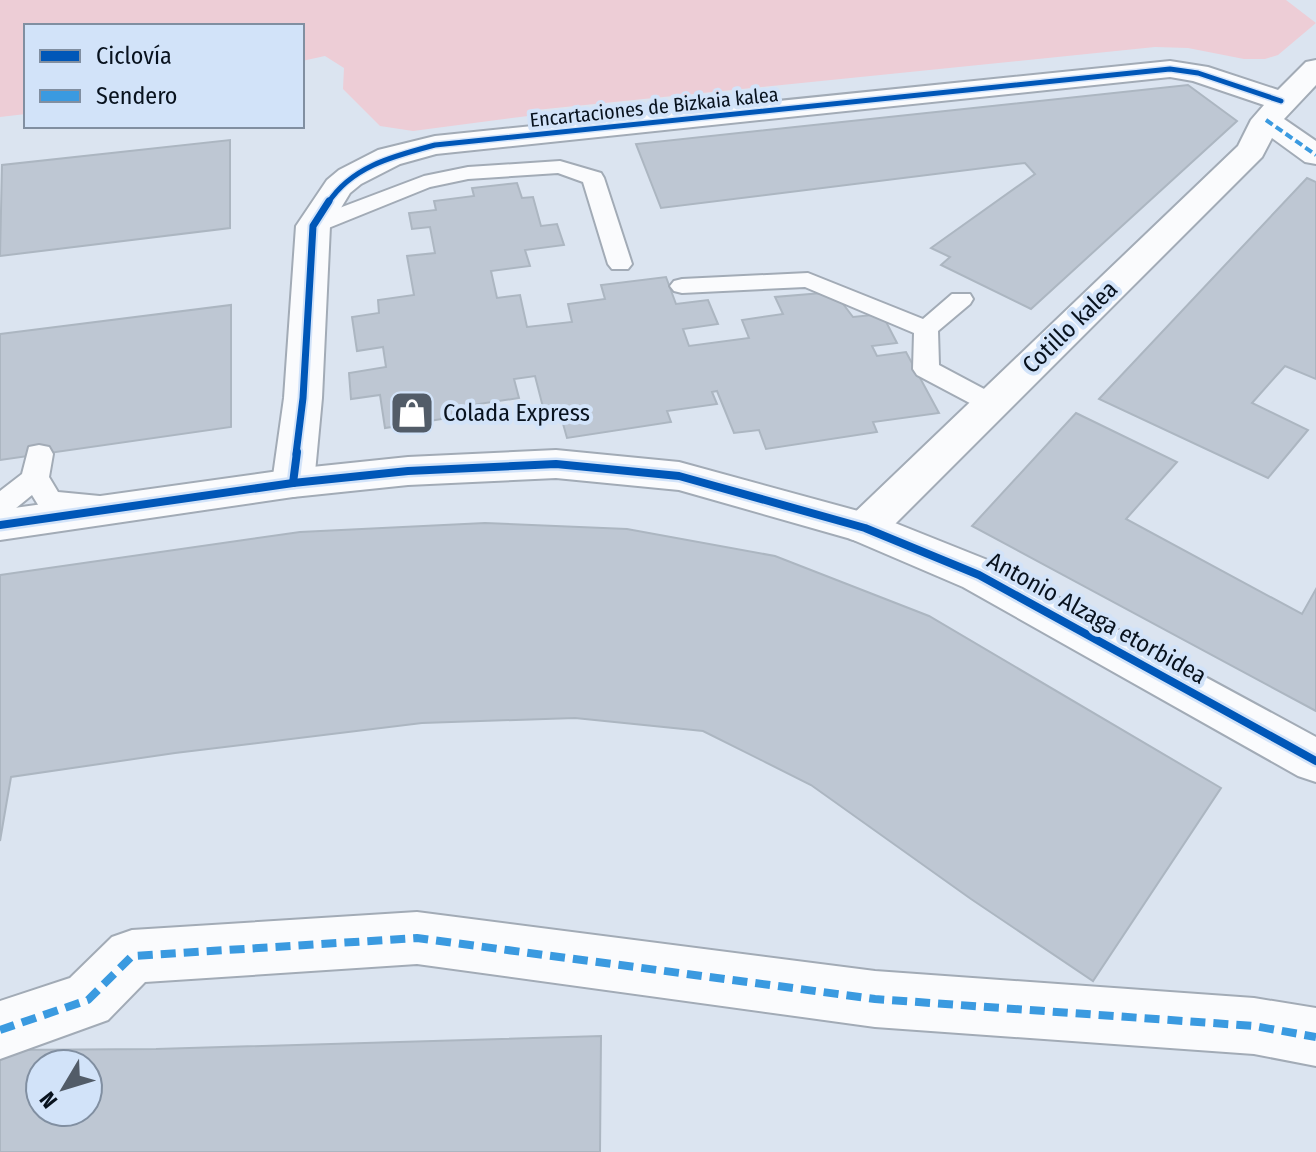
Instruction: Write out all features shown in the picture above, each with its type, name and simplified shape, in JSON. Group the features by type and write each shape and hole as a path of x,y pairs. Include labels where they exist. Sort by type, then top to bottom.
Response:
{"street":[{"name":"Cotillo kalea","path":"865,528 1251,150 1273,110 1316,68"},
{"name":"Encartaciones de Bizkaia kalea","path":"293,483 303,398 313,226 338,187 350,177 389,157 435,145 1170,69 1198,73 1273,110"},
{"path":"1273,110 1316,155"},
{"name":"Antonio Alzaga etorbidea","path":"0,525 293,483 408,471 556,464 679,476 865,528 979,575 1316,761"},
{"path":"0,1030 88,1000 132,956 417,938 875,999 1254,1026 1316,1037"}],"lane":[{"path":"313,226 424,182 468,173 560,167 593,178 620,264"},
{"path":"682,286 808,280 926,329"},
{"path":"961,299 926,329 926,369 992,404"},
{"path":"0,506 37,466 50,501 89,505 167,496 193,499"}],"shaded area":[{"path":"0,0 1286,0 1316,23 1278,55 1265,59 1244,59 1188,48 1155,47 536,110 528,116 413,131 380,126 343,89 344,68 325,56 304,61 304,24 24,24 24,114 0,117"}],"building":[{"path":"1188,85 1237,121 1031,309 941,265 950,257 931,248 1035,174 1025,163 661,208 636,144"},
{"path":"230,140 230,228 0,256 2,165"},
{"path":"1307,178 1316,182 1316,379 1285,366 1252,403 1308,430 1268,478 1099,399"},
{"path":"517,183 522,198 533,197 541,226 557,224 564,245 525,250 530,266 491,271 497,298 520,295 527,327 572,322 568,304 605,299 601,285 666,277 676,304 708,300 718,324 683,329 689,346 749,338 742,320 783,314 775,297 834,292 853,317 882,314 897,343 872,346 877,356 906,352 939,413 873,422 877,432 766,449 759,430 734,433 717,391 712,392 717,404 667,411 671,422 567,438 560,413 545,415 535,376 514,379 519,398 459,407 461,416 385,428 380,395 351,399 349,373 386,367 383,347 357,351 352,317 379,313 378,300 414,295 407,256 435,253 430,227 412,229 409,213 436,210 434,201 474,196 472,188"},
{"path":"231,305 231,427 0,460 0,334"},
{"path":"1076,413 1177,462 1126,519 1302,614 1316,589 1316,711 972,526"},
{"path":"485,523 627,529 775,556 929,616 1221,788 1093,981 811,785 703,731 575,718 422,723 175,753 11,777 0,841 0,575 300,532"},
{"path":"601,1036 600,1152 0,1152 0,1050 24,1050 24,1128 104,1128 104,1049"}],"marked path":[{"path":"1266,120 1316,155"},
{"path":"0,1030 88,1000 132,956 417,938 875,999 1254,1026 1316,1037"}],"cycle path":[{"path":"293,483 303,398 313,226 338,187 350,177 389,157 435,145 1170,69 1198,73 1281,101"},
{"path":"0,525 293,483 408,471 556,464 679,476 865,528 979,575 1316,761"}],"place":[{"name":"Colada Express","path":"412,413"}]}
